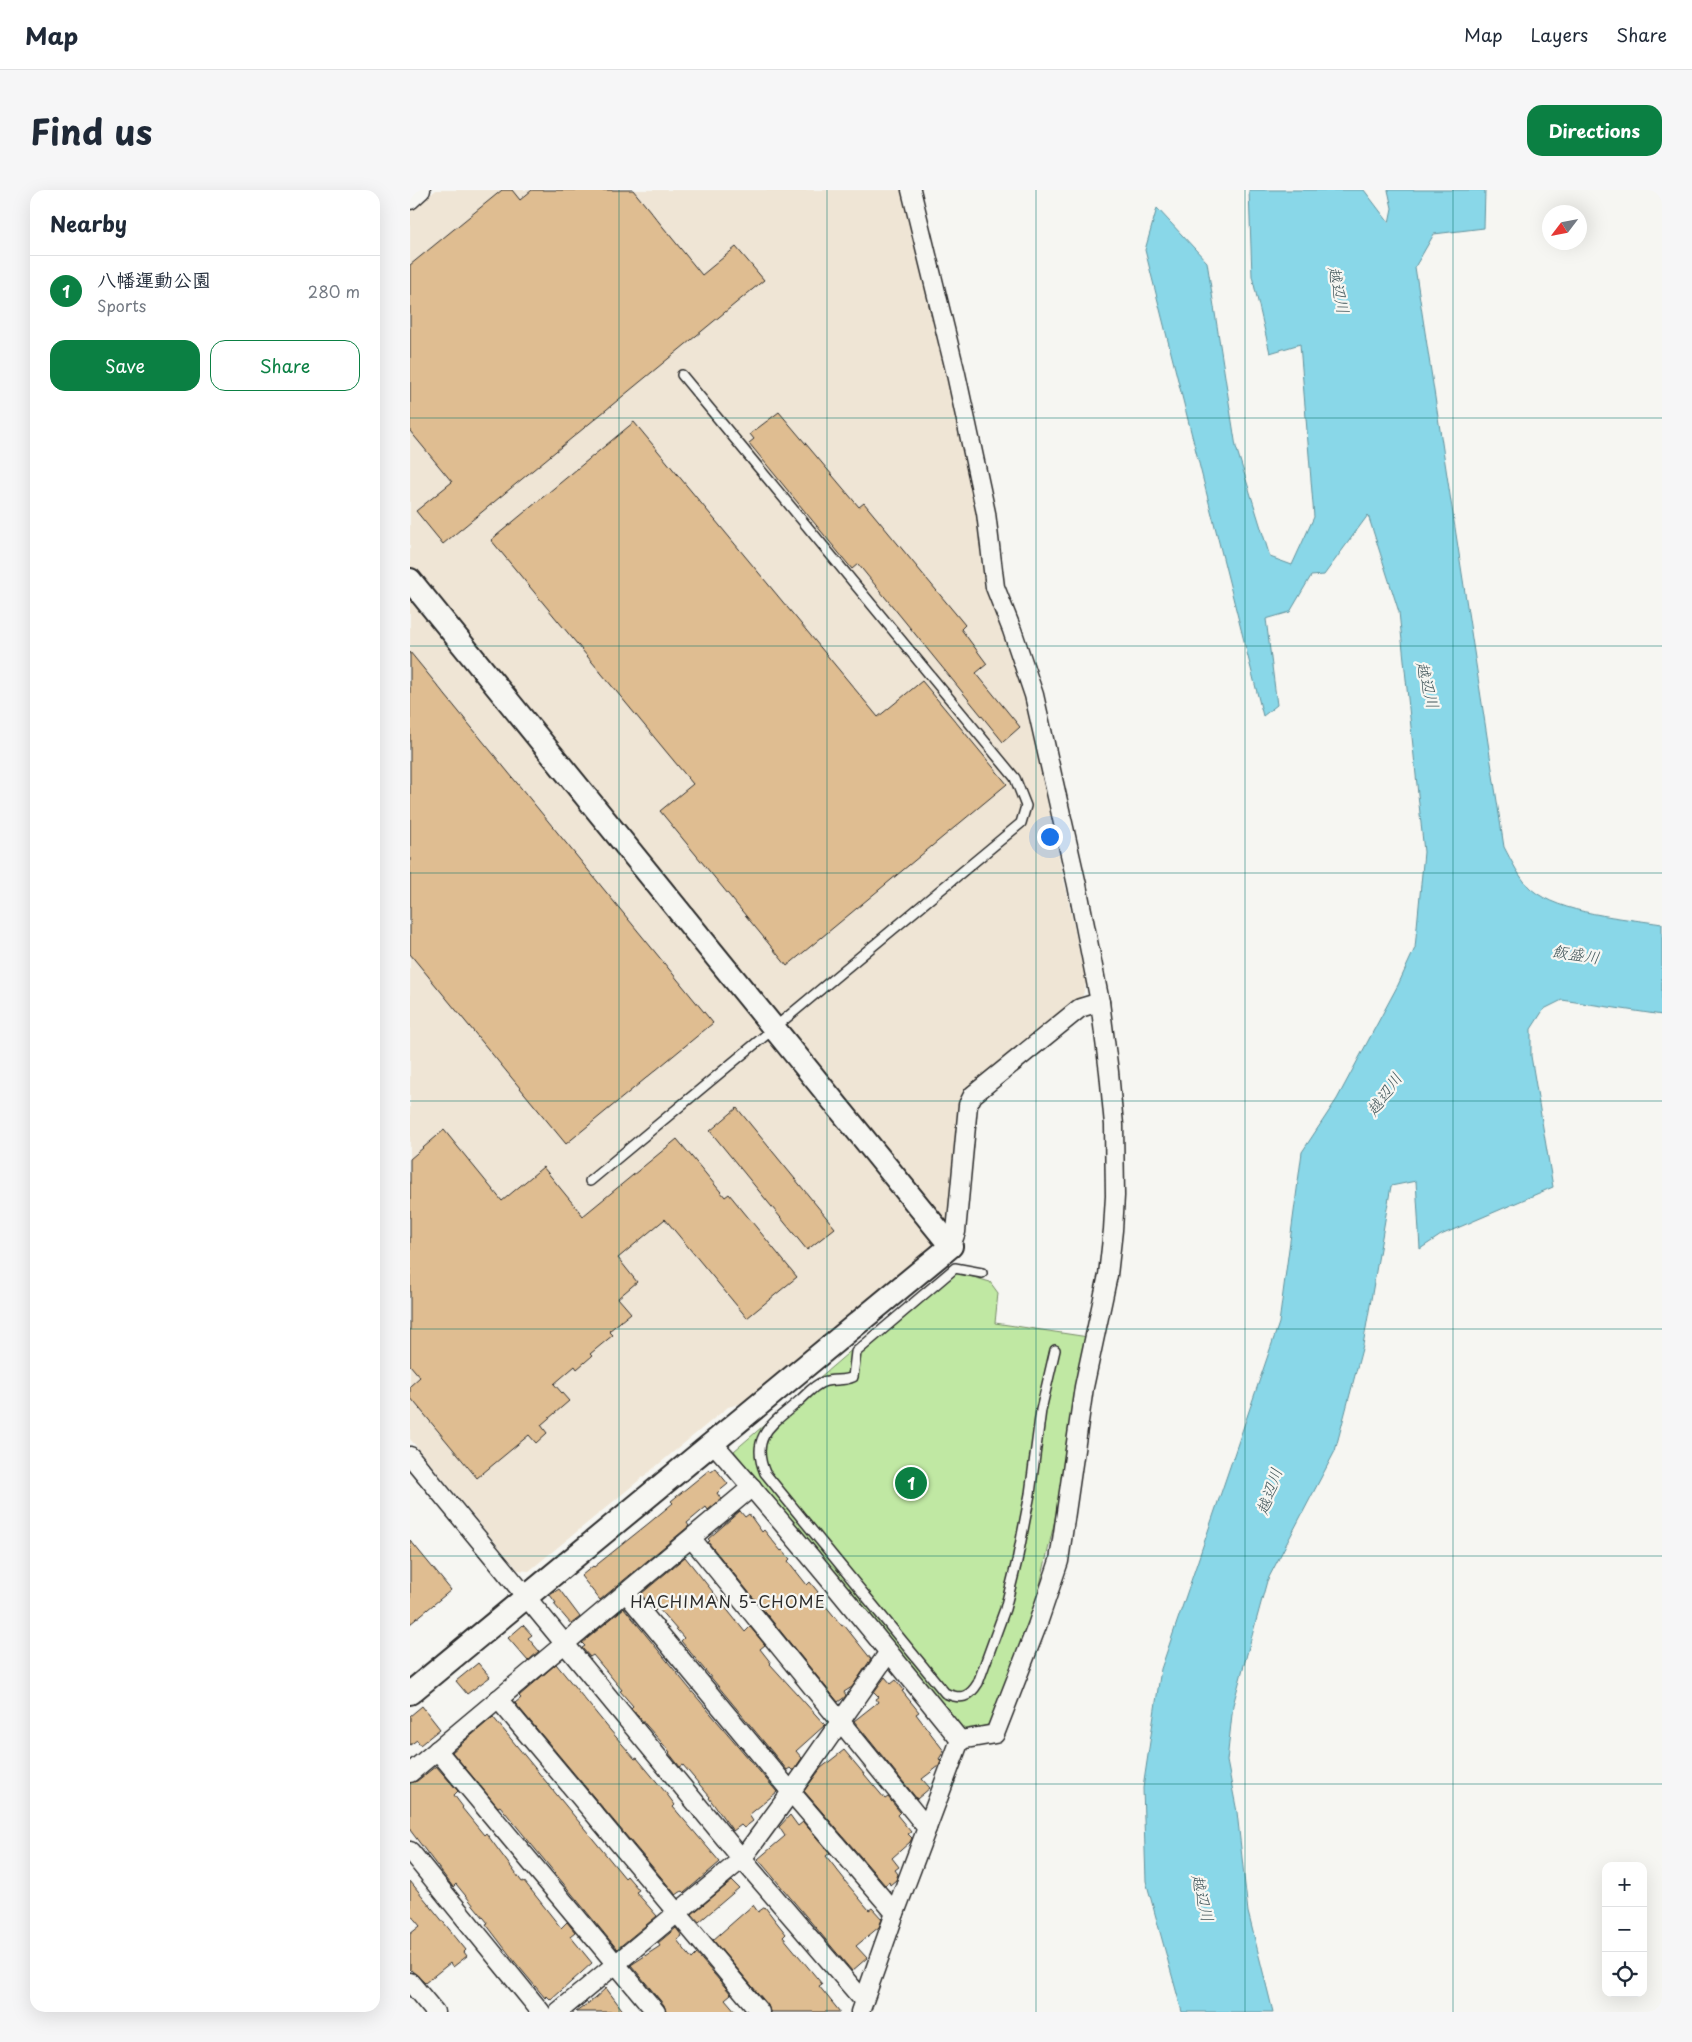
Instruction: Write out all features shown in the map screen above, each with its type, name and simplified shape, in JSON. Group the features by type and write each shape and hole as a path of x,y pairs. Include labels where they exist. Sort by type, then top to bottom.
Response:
{"street":[{"path":"410,200 422,190"},
{"path":"911,190 956,374 986,513 995,587 1034,695 1076,885 1100,1002 1114,1125 1113,1230 1108,1275 1084,1387 1058,1561 1038,1626 995,1734 960,1740"},
{"path":"410,580 775,1027 949,1256"},
{"path":"410,1694 713,1443 949,1256 956,1232 968,1104 973,1095 1080,1008 1100,1002"},
{"path":"713,1443 889,1652 960,1740"},
{"path":"410,1456 862,2006"},
{"path":"410,1773 752,1488"},
{"path":"692,1539 927,1828"},
{"path":"626,1593 791,1792 895,1913"},
{"path":"558,2012 742,1859 889,1652"},
{"path":"498,1699 760,2012"},
{"path":"862,2006 960,1740"},
{"path":"437,1750 656,2012"},
{"path":"410,1851 541,2012"},
{"path":"410,1982 435,2012"}],"lane":[{"path":"590,1181 1021,823 1026,806 1015,778 682,375"},
{"path":"982,1273 949,1256 856,1352 853,1377 847,1380 821,1383 766,1429 760,1450 760,1461 765,1473 945,1693 956,1698 972,1693 978,1682 1005,1609 1017,1561 1030,1494 1041,1410 1055,1350"},
{"path":"915,1684 929,1673"}],"shaded area":[{"path":"436,190 901,190 951,394 977,515 985,589 1008,645 1025,698 1086,983 1083,995 965,1090 960,1101 945,1238 742,1403 728,1407 529,1571 518,1570 410,1439 410,212"}],"green space":[{"path":"946,1269 990,1282 998,1293 995,1323 1088,1337 1069,1425 1056,1515 1032,1620 992,1723 979,1728 962,1730 734,1451"}],"water":[{"path":"1249,190 1364,190 1389,223 1392,208 1388,190 1485,190 1484,228 1434,234 1415,267 1504,847 1523,880 1531,889 1543,897 1558,904 1594,914 1662,924 1662,1015 1562,1000 1544,1009 1531,1029 1531,1056 1553,1187 1441,1235 1420,1249 1416,1181 1391,1186 1363,1345 1335,1451 1267,1581 1233,1705 1227,1761 1237,1812 1248,1912 1273,2012 1182,2012 1146,1881 1143,1788 1161,1669 1279,1323 1302,1152 1337,1099 1398,985 1415,948 1424,852 1399,612 1368,515 1324,575 1311,576 1290,612 1266,619 1277,705 1263,716 1145,250 1157,208 1207,262 1236,447 1270,557 1292,565 1314,517 1300,344 1270,353 1252,276"}],"building":[{"path":"502,190 512,190 520,200 532,190 633,190 702,275 736,247 764,280 443,544 416,511 452,482 410,431 410,265"},
{"path":"779,412 859,507 864,503 965,625 961,629 987,664 976,673 1020,727 1003,742 858,564 852,569 749,443 754,439 750,434"},
{"path":"634,422 878,717 922,681 1007,784 787,966 660,811 693,784 491,540"},
{"path":"410,652 713,1023 566,1144 410,954"},
{"path":"737,1108 835,1228 807,1250 710,1131"},
{"path":"444,1130 502,1201 543,1167 583,1216 677,1139 725,1197 729,1194 797,1277 747,1318 665,1219 618,1258 637,1282 618,1298 631,1313 609,1331 613,1335 590,1354 592,1356 577,1369 575,1366 554,1384 569,1401 541,1425 547,1433 536,1443 529,1435 477,1478 410,1397 410,1386 420,1377 410,1365 410,1159"},
{"path":"715,1468 728,1484 717,1493 721,1499 708,1510 706,1507 687,1523 689,1526 600,1600 581,1576 649,1523 673,1503 671,1501 709,1470 711,1471"},
{"path":"740,1511 745,1517 749,1514 762,1532 764,1530 790,1559 788,1561 807,1585 810,1582 818,1592 816,1594 871,1659 852,1687 844,1692 845,1697 838,1702 708,1542 710,1541 708,1539"},
{"path":"410,1540 451,1590 410,1624"},
{"path":"685,1557 745,1632 750,1627 765,1645 760,1649 770,1664 825,1725 796,1751 802,1758 793,1771 790,1768 787,1770 681,1641 684,1638 658,1608 655,1611 641,1594"},
{"path":"559,1589 580,1617 571,1624 554,1604 556,1603 550,1595"},
{"path":"624,1608 777,1792 749,1815 753,1821 744,1828 741,1825 733,1831 710,1797 683,1765 680,1767 670,1752 631,1708 633,1706 620,1691 622,1690 593,1655 590,1657 582,1648 585,1646 582,1643"},
{"path":"523,1625 532,1635 528,1638 539,1651 528,1661 508,1638"},
{"path":"478,1663 490,1677 467,1694 456,1681"},
{"path":"556,1664 610,1730 635,1759 637,1758 666,1793 675,1805 673,1807 720,1862 684,1893 682,1891 676,1895 515,1703 521,1698 519,1696"},
{"path":"885,1677 891,1684 896,1680 904,1690 902,1691 919,1712 916,1714 944,1751 939,1759 941,1761 939,1766 922,1779 930,1788 917,1799 854,1721 878,1702 876,1699 879,1697 874,1692"},
{"path":"422,1706 440,1729 420,1745 417,1740 410,1745 410,1716"},
{"path":"493,1717 625,1878 627,1876 639,1890 636,1892 657,1916 617,1949 500,1806 498,1807 452,1752"},
{"path":"844,1750 885,1799 888,1797 900,1812 897,1815 911,1832 908,1834 912,1838 910,1842 892,1858 899,1867 895,1870 898,1874 896,1880 890,1885 889,1882 885,1885 804,1791 821,1768"},
{"path":"436,1766 458,1791 454,1795 462,1808 484,1835 486,1833 522,1882 524,1881 561,1928 567,1922 575,1932 570,1936 592,1963 551,2000 547,1996 545,1998 515,1962 486,1924 488,1923 456,1884 453,1887 410,1830 410,1783 417,1781"},
{"path":"790,1815 798,1826 803,1822 830,1853 826,1856 844,1880 869,1910 872,1908 882,1919 879,1927 856,1946 867,1958 852,1971 758,1859 785,1836 779,1827"},
{"path":"410,1881 466,1950 464,1952 467,1956 453,1967 450,1963 425,1983 410,1969 410,1934 420,1926 410,1914"},
{"path":"732,1881 739,1888 699,1922 692,1914"},
{"path":"753,1905 758,1912 765,1907 786,1934 783,1937 822,1984 819,1986 840,2012 770,2012 768,2005 713,1940"},
{"path":"676,1928 682,1936 677,1940 692,1959 697,1954 731,1994 725,1999 736,2012 666,2012 664,2005 631,1965 660,1946 658,1943"},
{"path":"606,1988 624,2012 576,2012 594,1999"}],"place":[{"name":"八幡運動公園","path":"911,1483"}],"district":[{"name":"HACHIMAN 5-CHOME","path":"728,1602"}],"water label":[{"name":"越辺川","path":"1339,290"},
{"name":"越辺川","path":"1428,685"},
{"name":"飯盛川","path":"1576,954"},
{"name":"越辺川","path":"1384,1094"},
{"name":"越辺川","path":"1269,1491"},
{"name":"越辺川","path":"1203,1898"}]}
